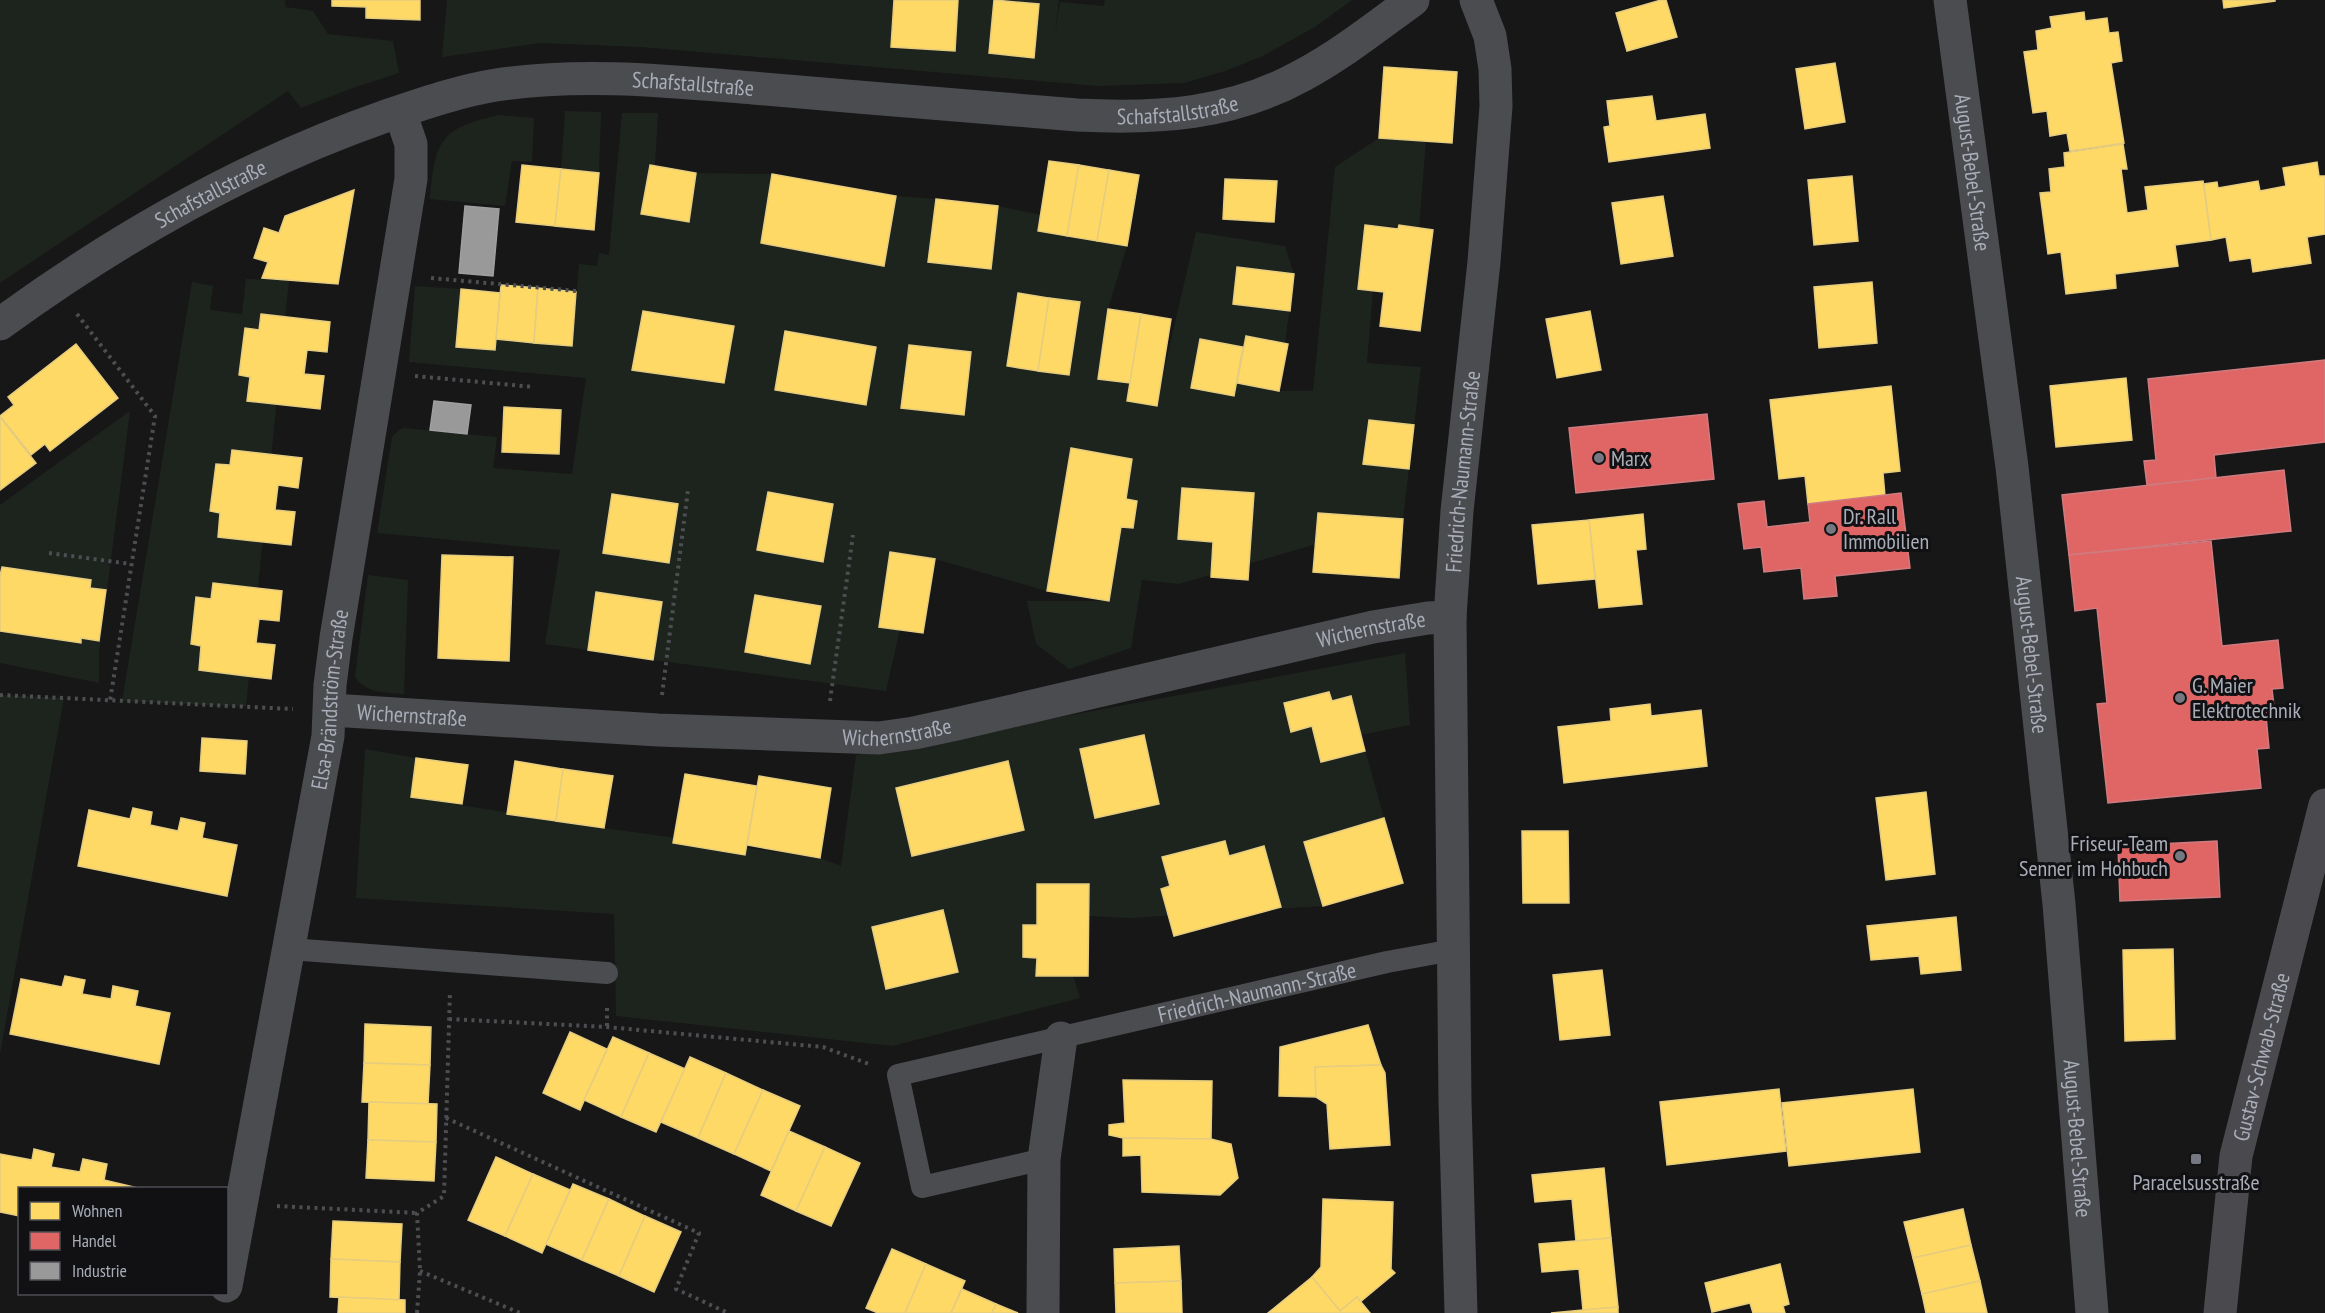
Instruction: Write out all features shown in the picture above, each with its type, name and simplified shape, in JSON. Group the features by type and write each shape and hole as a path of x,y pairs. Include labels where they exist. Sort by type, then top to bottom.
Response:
{"street":[{"name":"Schafstallstraße","path":"0,324 55,284 124,241 252,172 324,139 449,96 499,85 558,79 601,78 678,82 1077,115 1169,116 1226,106 1286,84 1318,66 1413,0"},
{"name":"Friedrich-Naumann-Straße","path":"1461,1313 1453,950 1450,617 1457,510 1494,147 1496,106 1493,51 1485,18 1476,0"},
{"name":"August-Bebel-Straße","path":"1950,0 2020,538 2060,903 2092,1313"},
{"name":"Elsa-Brändström-Straße","path":"228,1276 325,756 331,710 330,685 334,646 411,179 413,158 411,144 400,112"},
{"name":"Wichernstraße","path":"331,710 658,730 879,738 914,733 1373,627 1428,618 1450,617"},
{"name":"Gustav-Schwab-Straße","path":"2220,1313 2236,1156 2325,805"},
{"path":"1043,1313 1044,1159 1060,1038"},
{"path":"221,1313 225,1295"}],"lane":[{"path":"290,949 607,973"},
{"name":"Friedrich-Naumann-Straße","path":"898,1075 1387,962 1453,950"},
{"path":"898,1075 922,1187 1044,1159"}],"path":[{"path":"396,275 577,291"},
{"path":"55,284 155,416 110,701"},
{"path":"381,372 534,387"},
{"path":"658,730 688,490"},
{"path":"825,737 853,535"},
{"path":"49,553 131,564"},
{"path":"0,695 331,710"},
{"path":"242,1204 417,1213 444,1196 451,961"},
{"path":"449,1019 607,1027 823,1047 898,1075"},
{"path":"446,1118 699,1233 676,1289 728,1313"},
{"path":"417,1213 420,1271 417,1313"},
{"path":"420,1271 520,1313"}],"shaded area":[{"path":"0,0 285,0 286,7 313,11 328,34 393,41 399,73 301,108 288,91 0,283"},
{"path":"447,0 1059,0 1055,34 1060,2 1104,6 1105,0 1352,0 1315,27 1263,56 1225,71 1184,83 1098,86 641,47 540,43 442,57"},
{"path":"565,111 601,112 599,173 561,169"},
{"path":"622,113 658,113 655,166 649,166 642,214 688,222 696,173 772,174 761,244 884,265 896,196 936,199 929,262 991,269 998,206 1041,215 1038,231 1127,246 1108,309 1098,378 1160,388 1196,232 1285,246 1294,274 1279,391 1313,391 1335,167 1379,138 1426,141 1419,228 1366,225 1358,288 1373,290 1367,363 1421,367 1403,519 1179,584 1142,580 1131,648 1069,669 1036,644 1027,601 1109,601 1132,459 1071,448 1047,591 935,559 900,629 886,691 653,660 662,602 596,592 588,650 545,644 560,550 377,533 392,437 399,430 404,428 497,437 493,468 572,474 586,378 409,362 415,286 461,289 456,347 495,350 496,339 572,346 579,264 597,266 599,253 609,255","holes":["677,504 667,563 603,553"]},
{"path":"499,115 534,118 532,162 512,161 505,206 430,199 438,150 444,140 464,125"},
{"path":"246,279 289,280 246,707 122,701 192,282 213,286 210,310 242,314"},
{"path":"130,411 99,653 99,683 0,663 0,505"},
{"path":"368,575 408,580 404,694 365,687 355,677"},
{"path":"1405,653 1410,725 1361,735 1384,818 1304,842 1323,906 1130,918 1088,916 1073,976 1080,998 892,1046 616,1016 614,914 356,898 365,749 416,758 411,797 604,828 820,858 841,866 856,755"},
{"path":"0,695 64,698 0,1054"}],"building: Wohnen":[{"path":"332,0 420,0 420,20 366,18 366,7 332,6"},
{"path":"894,0 958,0 955,51 891,47"},
{"path":"994,0 1039,4 1034,58 989,53"},
{"path":"1666,0 1677,37 1627,51 1616,13"},
{"path":"2223,0 2275,0 2275,1 2224,8"},
{"path":"2084,12 2085,21 2107,18 2109,33 2118,32 2122,61 2111,63 2124,143 2070,151 2067,133 2050,136 2047,111 2033,113 2024,52 2038,50 2036,31 2052,28 2050,17"},
{"path":"1835,63 1845,122 1805,129 1796,69"},
{"path":"1384,67 1457,72 1452,143 1379,138"},
{"path":"1652,96 1656,121 1705,114 1710,148 1609,162 1604,127 1610,126 1607,101"},
{"path":"2123,144 2127,169 2121,169 2127,213 2148,210 2145,187 2203,181 2211,240 2175,245 2178,266 2115,274 2116,288 2066,294 2061,252 2048,254 2040,193 2051,192 2049,169 2065,167 2064,153"},
{"path":"1049,161 1079,165 1067,236 1038,231"},
{"path":"2317,162 2319,176 2325,176 2325,234 2307,237 2311,263 2253,272 2251,258 2230,261 2226,237 2211,240 2204,184 2217,182 2218,188 2258,181 2260,191 2286,186 2283,168"},
{"path":"522,165 561,169 555,226 516,222"},
{"path":"650,165 696,173 689,222 641,214"},
{"path":"1079,165 1109,170 1097,241 1067,236"},
{"path":"561,169 599,173 594,230 555,226"},
{"path":"1109,170 1139,175 1127,246 1097,241"},
{"path":"772,174 896,196 884,266 761,243"},
{"path":"1852,176 1858,241 1814,245 1808,180"},
{"path":"1225,179 1277,181 1274,222 1223,219"},
{"path":"354,190 338,284 262,278 268,262 254,258 264,228 279,233 285,216"},
{"path":"1663,196 1673,256 1621,264 1612,203"},
{"path":"936,199 998,206 991,269 928,262"},
{"path":"1365,225 1398,229 1399,225 1433,230 1420,331 1380,326 1384,292 1358,289"},
{"path":"1237,267 1294,274 1290,311 1233,304"},
{"path":"1872,282 1877,343 1819,348 1814,287"},
{"path":"501,285 538,288 534,343 496,339"},
{"path":"538,288 576,292 572,346 534,343"},
{"path":"461,289 500,293 495,350 456,347"},
{"path":"1018,293 1049,298 1038,371 1007,366"},
{"path":"1049,298 1080,302 1069,375 1038,371"},
{"path":"1108,309 1141,314 1130,383 1098,379"},
{"path":"643,311 734,326 724,383 632,370"},
{"path":"1590,311 1601,370 1557,378 1546,319"},
{"path":"261,314 330,322 327,352 307,350 304,374 324,376 320,409 247,401 250,377 239,375 245,328 259,330"},
{"path":"1141,314 1171,319 1157,406 1127,401"},
{"path":"785,331 876,347 866,405 775,390"},
{"path":"1246,336 1288,344 1279,391 1237,383"},
{"path":"1200,339 1243,347 1234,396 1191,388"},
{"path":"76,344 118,398 50,451 45,444 31,455 0,416 14,405 8,397"},
{"path":"909,345 971,352 964,415 901,408"},
{"path":"2126,378 2132,440 2056,447 2050,386"},
{"path":"1891,386 1900,471 1883,473 1885,496 1808,504 1805,476 1779,479 1770,400"},
{"path":"504,407 561,410 559,454 502,452"},
{"path":"0,417 36,463 0,490"},
{"path":"1369,420 1414,425 1409,469 1363,464"},
{"path":"1071,448 1132,459 1126,499 1137,501 1133,528 1121,527 1109,601 1047,591"},
{"path":"232,450 302,458 298,488 278,485 275,510 295,512 291,545 218,537 220,513 210,511 216,464 230,465"},
{"path":"1182,488 1254,493 1248,580 1211,577 1213,542 1178,539"},
{"path":"768,492 833,504 823,562 757,550"},
{"path":"612,494 678,504 669,563 603,553"},
{"path":"1318,513 1403,519 1399,578 1313,572"},
{"path":"1643,514 1646,549 1636,550 1642,604 1599,608 1589,520"},
{"path":"1589,520 1595,579 1538,584 1532,525"},
{"path":"890,552 935,559 923,633 879,627"},
{"path":"442,555 513,557 509,661 438,658"},
{"path":"2,567 91,580 90,588 106,590 99,641 81,638 81,643 0,631"},
{"path":"213,583 282,591 279,621 259,619 256,643 275,645 271,679 199,670 201,646 191,644 196,597 211,599"},
{"path":"596,592 662,602 653,660 588,650"},
{"path":"755,595 821,606 810,664 745,652"},
{"path":"1329,692 1332,701 1351,696 1365,751 1321,762 1312,726 1291,732 1284,703"},
{"path":"1650,704 1651,716 1701,710 1707,766 1564,783 1558,727 1611,721 1610,709"},
{"path":"1144,735 1159,804 1095,818 1080,749"},
{"path":"202,738 247,741 245,774 200,771"},
{"path":"416,758 468,765 462,804 411,797"},
{"path":"515,761 563,769 556,821 507,814"},
{"path":"1008,761 1024,830 912,856 896,788"},
{"path":"563,769 613,776 604,828 556,821"},
{"path":"685,774 757,786 745,855 673,843"},
{"path":"759,776 831,788 820,858 747,845"},
{"path":"1926,792 1935,874 1886,880 1876,798"},
{"path":"133,808 152,812 150,825 178,831 181,818 205,823 202,838 237,845 227,896 78,866 89,810 130,819"},
{"path":"1384,818 1403,883 1323,906 1304,842"},
{"path":"1522,831 1568,831 1569,903 1523,903"},
{"path":"1225,841 1229,856 1264,846 1281,907 1174,936 1161,889 1170,886 1162,857"},
{"path":"1037,884 1089,884 1088,976 1036,976 1037,958 1023,957 1023,925 1037,925"},
{"path":"943,910 958,972 886,989 872,927"},
{"path":"1956,917 1961,970 1921,974 1919,956 1871,960 1867,926"},
{"path":"2173,949 2175,1039 2125,1041 2123,950"},
{"path":"1602,970 1610,1035 1560,1040 1553,975"},
{"path":"65,976 85,980 82,994 111,999 113,986 138,991 135,1006 170,1013 159,1064 10,1034 21,979 62,987"},
{"path":"365,1024 431,1027 430,1065 364,1063"},
{"path":"1368,1025 1381,1065 1315,1067 1316,1097 1279,1096 1280,1047"},
{"path":"570,1032 607,1049 580,1110 543,1093"},
{"path":"613,1037 649,1053 621,1117 584,1100"},
{"path":"649,1053 685,1069 656,1132 621,1117"},
{"path":"690,1057 726,1073 698,1138 661,1122"},
{"path":"364,1063 430,1065 428,1104 362,1102"},
{"path":"1381,1065 1385,1073 1390,1145 1330,1149 1327,1104 1316,1097 1315,1067"},
{"path":"726,1073 763,1090 734,1154 698,1138"},
{"path":"1123,1080 1212,1081 1211,1139 1123,1138 1109,1135 1109,1125 1125,1123"},
{"path":"1779,1089 1786,1151 1667,1165 1660,1102"},
{"path":"1913,1089 1920,1152 1789,1166 1782,1103"},
{"path":"763,1090 800,1106 771,1171 734,1154"},
{"path":"369,1102 437,1104 436,1142 368,1140"},
{"path":"789,1131 825,1147 796,1211 761,1195"},
{"path":"1123,1138 1211,1139 1231,1144 1238,1178 1220,1195 1142,1192 1141,1155 1123,1156"},
{"path":"368,1140 436,1142 434,1181 366,1178"},
{"path":"825,1147 860,1163 831,1226 796,1211"},
{"path":"34,1149 54,1154 51,1167 80,1172 83,1159 107,1164 104,1180 134,1187 18,1187 18,1216 0,1212 0,1154 32,1160"},
{"path":"496,1157 533,1174 505,1236 468,1220"},
{"path":"1604,1168 1611,1238 1576,1241 1572,1199 1535,1202 1532,1175"},
{"path":"533,1174 570,1190 542,1253 505,1236"},
{"path":"573,1184 609,1199 582,1260 546,1244"},
{"path":"609,1199 645,1216 619,1276 582,1260"},
{"path":"1323,1199 1393,1202 1391,1269 1395,1273 1360,1302 1357,1297 1340,1311 1312,1277 1321,1267"},
{"path":"1963,1209 1971,1245 1913,1258 1904,1222"},
{"path":"645,1216 681,1232 654,1292 619,1276"},
{"path":"333,1221 402,1224 400,1262 331,1259"},
{"path":"1611,1238 1618,1307 1583,1310 1579,1269 1542,1272 1539,1244"},
{"path":"1971,1245 1980,1281 1922,1294 1913,1258"},
{"path":"1179,1246 1181,1281 1115,1283 1114,1249"},
{"path":"892,1249 926,1264 905,1313 878,1313 866,1308"},
{"path":"331,1259 400,1262 399,1300 330,1297"},
{"path":"926,1264 965,1281 951,1313 905,1313"},
{"path":"1780,1264 1789,1304 1783,1306 1785,1313 1753,1313 1750,1303 1712,1312 1705,1283"},
{"path":"1312,1277 1340,1311 1357,1297 1370,1313 1268,1313"},
{"path":"1181,1281 1182,1313 1116,1313 1115,1283"},
{"path":"1980,1281 1987,1313 1926,1313 1922,1294"},
{"path":"962,1289 996,1304 992,1313 951,1313"},
{"path":"339,1297 405,1300 405,1313 338,1313"},
{"path":"996,1304 1018,1313 992,1313"},
{"path":"1618,1307 1618,1313 1551,1313 1583,1310"}],"building: Handel":[{"path":"2325,360 2325,442 2214,455 2216,478 2147,485 2144,461 2156,460 2148,379"},
{"path":"1707,414 1714,479 1576,493 1569,428"},
{"path":"2284,470 2291,531 2069,555 2062,495"},
{"path":"1901,493 1910,568 1835,576 1837,596 1804,599 1801,568 1764,572 1761,547 1744,549 1738,504 1764,501 1767,527 1810,522 1808,504"},
{"path":"2211,541 2222,646 2278,640 2283,688 2272,689 2275,715 2266,716 2269,748 2257,749 2261,788 2108,803 2097,704 2107,703 2097,608 2075,611 2069,555"},
{"path":"2217,841 2220,897 2120,901 2118,846"}],"building: Industrie":[{"path":"465,206 499,209 493,276 459,273"},
{"path":"434,401 471,405 467,434 430,430"}],"place":[{"name":"Marx","path":"1599,458"},
{"name":"Dr. Rall Immobilien","path":"1831,529"},
{"name":"G. Maier Elektrotechnik","path":"2180,698"},
{"name":"Friseur-Team Senner im Hohbuch","path":"2180,856"},
{"name":"Paracelsusstraße","path":"2196,1159"}]}
